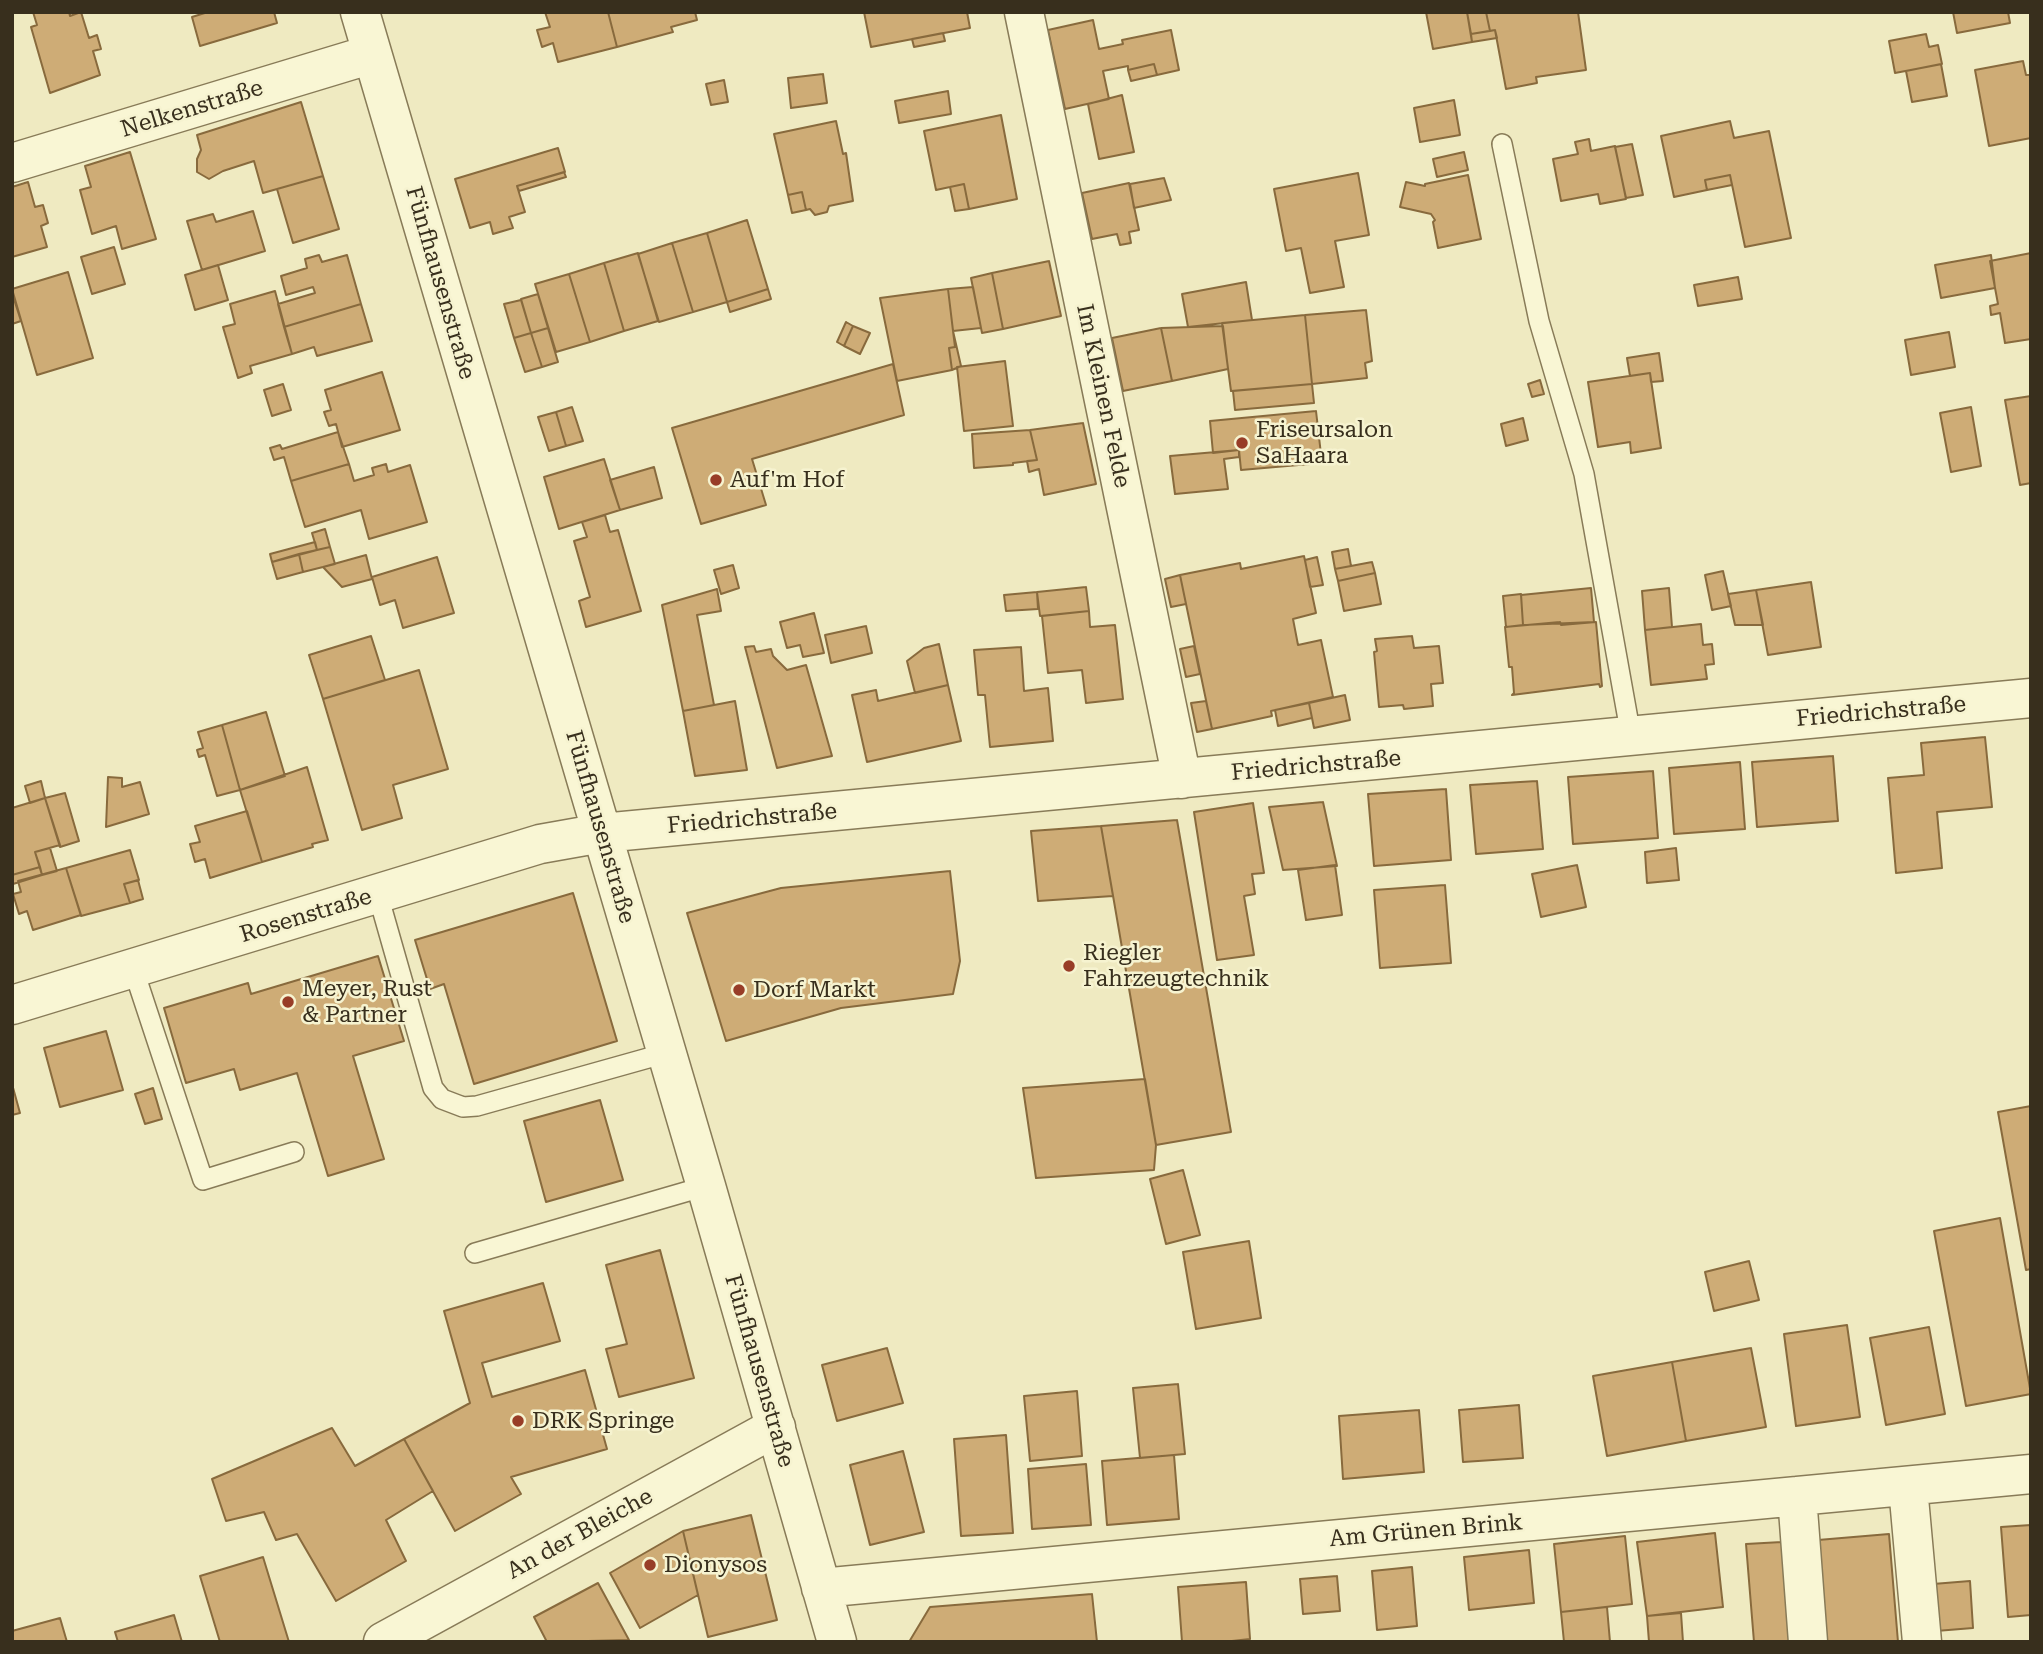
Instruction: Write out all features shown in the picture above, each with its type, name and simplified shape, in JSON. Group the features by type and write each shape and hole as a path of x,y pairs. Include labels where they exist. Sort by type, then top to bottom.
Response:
{"street":[{"name":"Fünfhausenstraße","path":"360,12 706,1186 837,1642"},
{"name":"Im Kleinen Felde","path":"1024,12 1182,779"},
{"name":"Nelkenstraße","path":"12,163 372,54"},
{"name":"Friedrichstraße","path":"602,833 2031,698"},
{"name":"Rosenstraße","path":"12,1004 540,844 602,833"},
{"name":"An der Bleiche","path":"383,1642 776,1427"},
{"name":"Am Grünen Brink","path":"821,1588 2031,1474"},
{"path":"1908,1487 1922,1642"},
{"path":"1797,1496 1808,1642"}],"lane":[{"path":"1502,144 1539,321 1584,474 1631,736"},
{"path":"377,895 433,1088 442,1099 451,1104 477,1106 666,1053"},
{"path":"133,968 203,1180 295,1152"},
{"path":"475,1253 706,1186"}],"building":[{"path":"33,12 69,12 70,16 81,12 89,38 97,35 101,49 93,51 100,75 50,93 31,27 37,25"},
{"path":"208,12 274,12 277,23 200,46 192,17"},
{"path":"545,12 608,12 617,47 558,62 553,43 542,47 537,30 550,27"},
{"path":"608,12 695,12 697,20 671,27 673,32 617,47"},
{"path":"864,12 967,12 970,28 871,47"},
{"path":"1426,12 1467,12 1472,42 1433,49"},
{"path":"1467,12 1486,12 1490,31 1471,34"},
{"path":"1486,12 1578,12 1586,70 1536,77 1537,83 1506,89 1495,30 1490,31"},
{"path":"1953,12 2008,12 2010,23 1957,33"},
{"path":"1093,20 1099,49 1123,44 1122,40 1171,30 1179,70 1157,75 1154,64 1128,70 1128,66 1103,71 1109,99 1065,109 1048,30"},
{"path":"1495,30 1497,38 1472,42 1471,34"},
{"path":"943,33 945,41 914,47 912,39"},
{"path":"1926,34 1929,47 1938,45 1942,64 1895,73 1889,41"},
{"path":"2023,61 2026,75 2031,75 2031,138 1989,146 1975,70"},
{"path":"1154,64 1157,75 1131,81 1128,70"},
{"path":"1941,64 1947,96 1912,102 1906,71"},
{"path":"823,74 827,103 791,108 788,78"},
{"path":"724,80 728,102 711,105 706,84"},
{"path":"948,91 951,114 899,123 895,101"},
{"path":"1122,95 1134,152 1099,159 1088,104"},
{"path":"1454,100 1460,135 1420,142 1414,108"},
{"path":"301,102 323,176 263,193 254,161 223,171 209,179 197,172 197,159 201,150 197,135"},
{"path":"1001,115 1017,199 969,209 964,184 936,190 924,131"},
{"path":"836,121 843,154 846,153 853,201 829,206 827,212 815,215 810,209 806,210 802,192 788,195 774,134"},
{"path":"1730,121 1734,138 1769,131 1791,238 1745,247 1730,175 1705,180 1707,190 1674,197 1661,136"},
{"path":"1589,139 1591,151 1615,146 1626,199 1600,204 1598,194 1561,201 1553,159 1578,154 1575,142"},
{"path":"1632,144 1643,195 1626,198 1615,147"},
{"path":"558,148 565,172 517,186 525,212 509,217 513,228 493,234 490,222 470,228 455,179"},
{"path":"130,152 156,239 122,249 116,226 92,234 80,190 91,187 85,166"},
{"path":"1464,152 1468,170 1437,177 1433,159"},
{"path":"564,172 566,177 519,191 517,186"},
{"path":"1358,173 1369,235 1335,241 1344,287 1310,293 1301,248 1286,251 1274,189"},
{"path":"1468,175 1481,239 1438,248 1433,222 1435,220 1431,214 1400,207 1406,182 1425,186"},
{"path":"1730,175 1732,185 1707,190 1705,180"},
{"path":"323,176 339,229 293,243 277,189"},
{"path":"1164,178 1171,200 1134,208 1130,184"},
{"path":"28,182 35,207 43,205 48,223 41,226 47,247 12,257 12,187"},
{"path":"1129,183 1139,230 1129,232 1131,243 1120,245 1117,234 1092,239 1082,193"},
{"path":"964,184 969,209 955,211 950,187"},
{"path":"802,192 806,210 792,213 788,195"},
{"path":"253,211 265,251 202,270 187,221 213,214 216,222"},
{"path":"747,220 768,289 727,302 707,233"},
{"path":"707,233 727,302 693,312 672,243"},
{"path":"672,243 693,312 659,322 638,254"},
{"path":"114,247 125,284 92,294 81,257"},
{"path":"638,253 658,321 624,331 604,263"},
{"path":"2031,253 2031,339 2005,343 2000,313 1991,315 1990,306 1998,304 1990,261"},
{"path":"319,255 322,262 347,255 361,304 284,327 278,304 315,293 313,287 286,295 281,276 307,268 305,259"},
{"path":"1991,255 1995,288 1941,298 1935,265"},
{"path":"1049,261 1061,316 1003,329 992,273"},
{"path":"604,263 624,331 590,342 569,274"},
{"path":"218,265 228,300 195,310 185,275"},
{"path":"68,272 93,358 37,375 12,289"},
{"path":"992,273 1003,329 982,333 971,278"},
{"path":"569,274 590,342 556,352 535,284"},
{"path":"1738,277 1742,299 1698,306 1694,285"},
{"path":"1246,282 1252,320 1188,327 1182,294"},
{"path":"973,287 981,328 953,331 948,289"},
{"path":"768,289 771,299 730,312 727,302"},
{"path":"948,289 955,347 949,348 952,370 897,381 880,298"},
{"path":"275,291 292,354 250,366 252,373 238,378 223,327 235,324 230,304"},
{"path":"12,293 21,321 12,324"},
{"path":"538,294 548,328 531,333 521,299"},
{"path":"521,300 531,333 514,338 504,304"},
{"path":"361,304 372,341 317,356 314,347 292,354 284,327"},
{"path":"1366,310 1372,361 1365,363 1367,378 1312,384 1305,315"},
{"path":"1305,315 1312,384 1231,391 1222,323"},
{"path":"846,322 853,326 844,346 837,342"},
{"path":"853,326 870,333 860,354 844,346"},
{"path":"1223,326 1228,369 1172,381 1161,328"},
{"path":"548,328 558,362 542,367 531,333"},
{"path":"1161,328 1172,381 1123,391 1112,338"},
{"path":"953,331 961,366 952,370 949,348 955,347"},
{"path":"1949,332 1955,367 1911,375 1905,340"},
{"path":"531,333 542,367 525,372 514,338"},
{"path":"1659,353 1663,381 1651,382 1650,373 1630,376 1627,358"},
{"path":"1005,361 1013,426 964,431 957,367"},
{"path":"893,364 904,415 752,459 766,505 701,524 672,428"},
{"path":"382,372 400,430 342,447 336,424 329,426 324,412 331,410 325,390"},
{"path":"1650,373 1661,448 1631,453 1630,442 1598,447 1588,382"},
{"path":"1540,380 1544,394 1532,397 1528,384"},
{"path":"283,384 291,410 272,416 264,390"},
{"path":"1312,384 1314,403 1235,410 1233,391"},
{"path":"2031,396 2031,483 2020,485 2005,400"},
{"path":"572,407 583,441 566,446 556,412"},
{"path":"1971,407 1981,466 1951,472 1940,413"},
{"path":"1316,411 1322,463 1241,470 1239,450 1213,453 1210,421"},
{"path":"556,412 566,446 549,451 538,417"},
{"path":"1523,418 1528,440 1506,446 1501,424"},
{"path":"1083,423 1096,484 1044,495 1039,469 1029,472 1027,461 1037,460 1030,430"},
{"path":"1030,430 1037,460 974,468 972,434"},
{"path":"338,432 349,464 291,481 284,457 274,460 270,448 280,445 282,449"},
{"path":"1239,450 1239,457 1224,459 1228,489 1175,494 1170,456"},
{"path":"604,459 620,510 559,529 544,477"},
{"path":"349,464 354,481 374,475 372,468 386,464 388,472 410,465 427,522 369,539 361,510 305,527 291,481"},
{"path":"654,467 662,498 620,510 610,480"},
{"path":"605,515 610,532 618,530 641,611 586,627 579,601 590,597 574,541 587,537 582,522"},
{"path":"325,529 330,547 317,550 312,533"},
{"path":"315,542 317,550 272,562 270,554"},
{"path":"330,547 335,564 303,572 299,554"},
{"path":"1348,549 1351,566 1335,569 1332,552"},
{"path":"299,554 303,572 277,579 272,562"},
{"path":"366,555 372,579 342,587 323,567"},
{"path":"1304,556 1316,613 1293,619 1298,645 1321,640 1333,697 1271,711 1272,716 1212,729 1180,575 1240,563 1241,569"},
{"path":"437,557 454,613 403,628 395,600 380,605 372,577"},
{"path":"1317,557 1323,585 1310,587 1305,560"},
{"path":"1372,562 1375,573 1338,581 1335,569"},
{"path":"733,565 739,588 721,594 714,570"},
{"path":"1723,571 1731,606 1712,610 1705,575"},
{"path":"1375,573 1381,604 1344,611 1338,581"},
{"path":"1180,575 1186,604 1171,607 1165,579"},
{"path":"1811,582 1821,647 1768,655 1756,590"},
{"path":"1086,587 1089,611 1040,616 1037,592"},
{"path":"1591,588 1594,622 1523,625 1521,595"},
{"path":"1669,588 1672,627 1645,630 1642,591"},
{"path":"717,589 721,611 697,615 714,705 683,711 662,605"},
{"path":"1756,590 1763,625 1735,625 1728,594"},
{"path":"1037,592 1038,609 1006,611 1004,595"},
{"path":"1521,594 1523,625 1506,627 1503,596"},
{"path":"1089,611 1090,627 1115,625 1123,699 1086,703 1082,670 1048,673 1042,616"},
{"path":"814,613 824,653 803,657 800,645 787,648 780,622"},
{"path":"1560,622 1561,625 1596,622 1602,686 1599,684 1512,695 1512,667 1509,667 1505,627"},
{"path":"1701,624 1703,645 1712,644 1714,664 1705,665 1707,679 1651,685 1645,630"},
{"path":"866,626 872,653 831,663 825,635"},
{"path":"371,636 385,680 323,699 309,655"},
{"path":"1412,636 1414,648 1439,646 1443,683 1431,684 1433,706 1404,709 1403,705 1379,707 1375,639"},
{"path":"939,644 948,685 915,693 907,661 924,648"},
{"path":"754,646 756,652 771,649 773,656 787,670 806,665 832,756 777,768 745,647"},
{"path":"1194,646 1200,674 1186,677 1180,649"},
{"path":"1021,647 1024,691 1048,688 1053,741 990,747 985,695 978,695 974,650"},
{"path":"419,670 448,769 393,785 402,818 362,830 323,699"},
{"path":"948,685 961,741 867,762 852,695 876,690 878,701"},
{"path":"1345,695 1350,720 1314,728 1309,703"},
{"path":"735,701 747,770 695,776 683,711"},
{"path":"1206,701 1212,729 1197,732 1191,703"},
{"path":"1309,703 1312,718 1278,726 1275,710"},
{"path":"266,712 285,776 240,790 222,725"},
{"path":"222,725 240,790 217,796 205,755 199,757 197,750 203,748 198,732"},
{"path":"1985,737 1992,807 1937,812 1942,868 1896,873 1888,778 1924,775 1921,743"},
{"path":"1833,756 1838,821 1757,827 1752,762"},
{"path":"1740,762 1745,829 1674,834 1669,768"},
{"path":"307,767 328,840 262,862 240,790"},
{"path":"1653,771 1658,838 1573,844 1568,777"},
{"path":"108,777 122,778 122,787 140,782 149,814 106,827"},
{"path":"41,781 45,798 30,803 25,786"},
{"path":"1537,781 1543,849 1476,854 1470,785"},
{"path":"1446,789 1451,860 1374,866 1368,794"},
{"path":"65,793 79,841 60,847 45,798"},
{"path":"45,798 60,845 35,852 40,867 12,875 12,808"},
{"path":"1323,802 1337,866 1283,870 1269,807"},
{"path":"1253,803 1264,873 1252,874 1255,894 1244,896 1254,955 1217,960 1194,812"},
{"path":"247,811 262,862 210,878 205,859 195,862 190,844 200,842 195,826"},
{"path":"1177,820 1231,1132 1156,1145 1101,826"},
{"path":"1101,826 1113,896 1038,901 1031,831"},
{"path":"50,848 57,871 42,875 35,852"},
{"path":"1676,848 1679,880 1647,883 1645,852"},
{"path":"130,850 139,880 124,884 130,903 81,916 66,868"},
{"path":"1335,865 1342,915 1306,920 1298,870"},
{"path":"1577,865 1586,907 1541,917 1532,874"},
{"path":"40,867 42,875 13,884 12,875"},
{"path":"66,868 81,915 33,930 27,911 19,914 13,894 21,892 18,881"},
{"path":"950,871 960,961 953,994 841,1008 726,1041 687,913 781,888"},
{"path":"138,880 143,899 130,903 124,884"},
{"path":"1445,885 1451,963 1380,968 1374,890"},
{"path":"573,893 617,1041 474,1084 444,984 430,989 415,940"},
{"path":"378,956 404,1041 353,1056 384,1159 328,1176 297,1073 240,1090 234,1069 186,1083 164,1008 248,983 251,994"},
{"path":"106,1031 123,1090 60,1107 44,1048"},
{"path":"1145,1079 1156,1145 1154,1170 1036,1178 1023,1088"},
{"path":"12,1084 20,1113 12,1115"},
{"path":"153,1088 162,1119 145,1124 135,1094"},
{"path":"600,1100 623,1180 546,1202 524,1121"},
{"path":"2031,1106 2031,1269 2026,1270 1998,1112"},
{"path":"1183,1170 1200,1235 1166,1244 1150,1179"},
{"path":"2000,1218 2031,1394 1966,1406 1934,1231"},
{"path":"1249,1241 1261,1318 1196,1329 1183,1252"},
{"path":"660,1250 694,1378 619,1397 606,1349 627,1344 606,1265"},
{"path":"1749,1261 1759,1300 1714,1311 1705,1272"},
{"name":"DRK Springe","path":"543,1283 560,1341 482,1363 492,1397 585,1370 607,1449 511,1477 521,1494 455,1531 404,1439 470,1403 444,1311"},
{"path":"1847,1325 1860,1417 1796,1426 1784,1334"},
{"path":"1929,1327 1945,1414 1886,1425 1870,1338"},
{"path":"887,1348 903,1403 837,1421 822,1365"},
{"path":"1751,1348 1766,1427 1686,1441 1672,1362"},
{"path":"1672,1362 1686,1441 1607,1456 1593,1376"},
{"path":"1178,1384 1185,1454 1140,1458 1133,1388"},
{"path":"1077,1391 1082,1456 1030,1461 1024,1396"},
{"path":"1519,1405 1523,1458 1463,1462 1459,1410"},
{"path":"1419,1410 1424,1472 1343,1479 1339,1416"},
{"path":"332,1428 355,1466 404,1439 433,1491 386,1520 406,1561 336,1601 297,1534 276,1540 264,1512 226,1521 212,1479"},
{"path":"1006,1435 1013,1533 961,1536 954,1439"},
{"path":"903,1451 924,1532 870,1545 850,1465"},
{"path":"1174,1455 1179,1519 1107,1525 1102,1461"},
{"path":"1086,1464 1091,1525 1032,1529 1028,1469"},
{"path":"751,1515 777,1620 708,1637 683,1531"},
{"path":"2031,1525 2031,1615 2008,1617 2001,1527"},
{"path":"683,1531 698,1595 640,1628 610,1573"},
{"path":"1715,1533 1723,1607 1647,1616 1637,1542"},
{"path":"1889,1534 1898,1642 1827,1642 1818,1540"},
{"path":"1625,1536 1632,1604 1561,1612 1554,1544"},
{"path":"1782,1542 1790,1642 1754,1642 1746,1544"},
{"path":"1529,1550 1534,1603 1469,1610 1464,1557"},
{"path":"263,1557 289,1642 220,1642 200,1576"},
{"path":"1412,1567 1417,1626 1377,1630 1372,1571"},
{"path":"1337,1576 1340,1611 1303,1614 1300,1579"},
{"path":"1970,1581 1973,1628 1936,1631 1933,1584"},
{"path":"1246,1582 1250,1639 1182,1642 1178,1587"},
{"path":"598,1583 629,1640 547,1642 534,1617"},
{"path":"1092,1594 1097,1642 909,1642 930,1607"},
{"path":"1607,1607 1610,1642 1564,1642 1561,1612"},
{"path":"1681,1613 1683,1642 1649,1642 1647,1616"},
{"path":"174,1615 182,1642 118,1642 115,1632"},
{"path":"60,1618 67,1642 12,1642 12,1631"}],"place":[{"name":"Friseursalon SaHaara","path":"1242,443"},
{"name":"Auf'm Hof","path":"716,480"},
{"name":"Riegler Fahrzeugtechnik","path":"1069,966"},
{"name":"Dorf Markt","path":"739,990"},
{"name":"Meyer, Rust & Partner","path":"288,1002"},
{"name":"DRK Springe","path":"518,1421"},
{"name":"Dionysos","path":"650,1565"}]}
